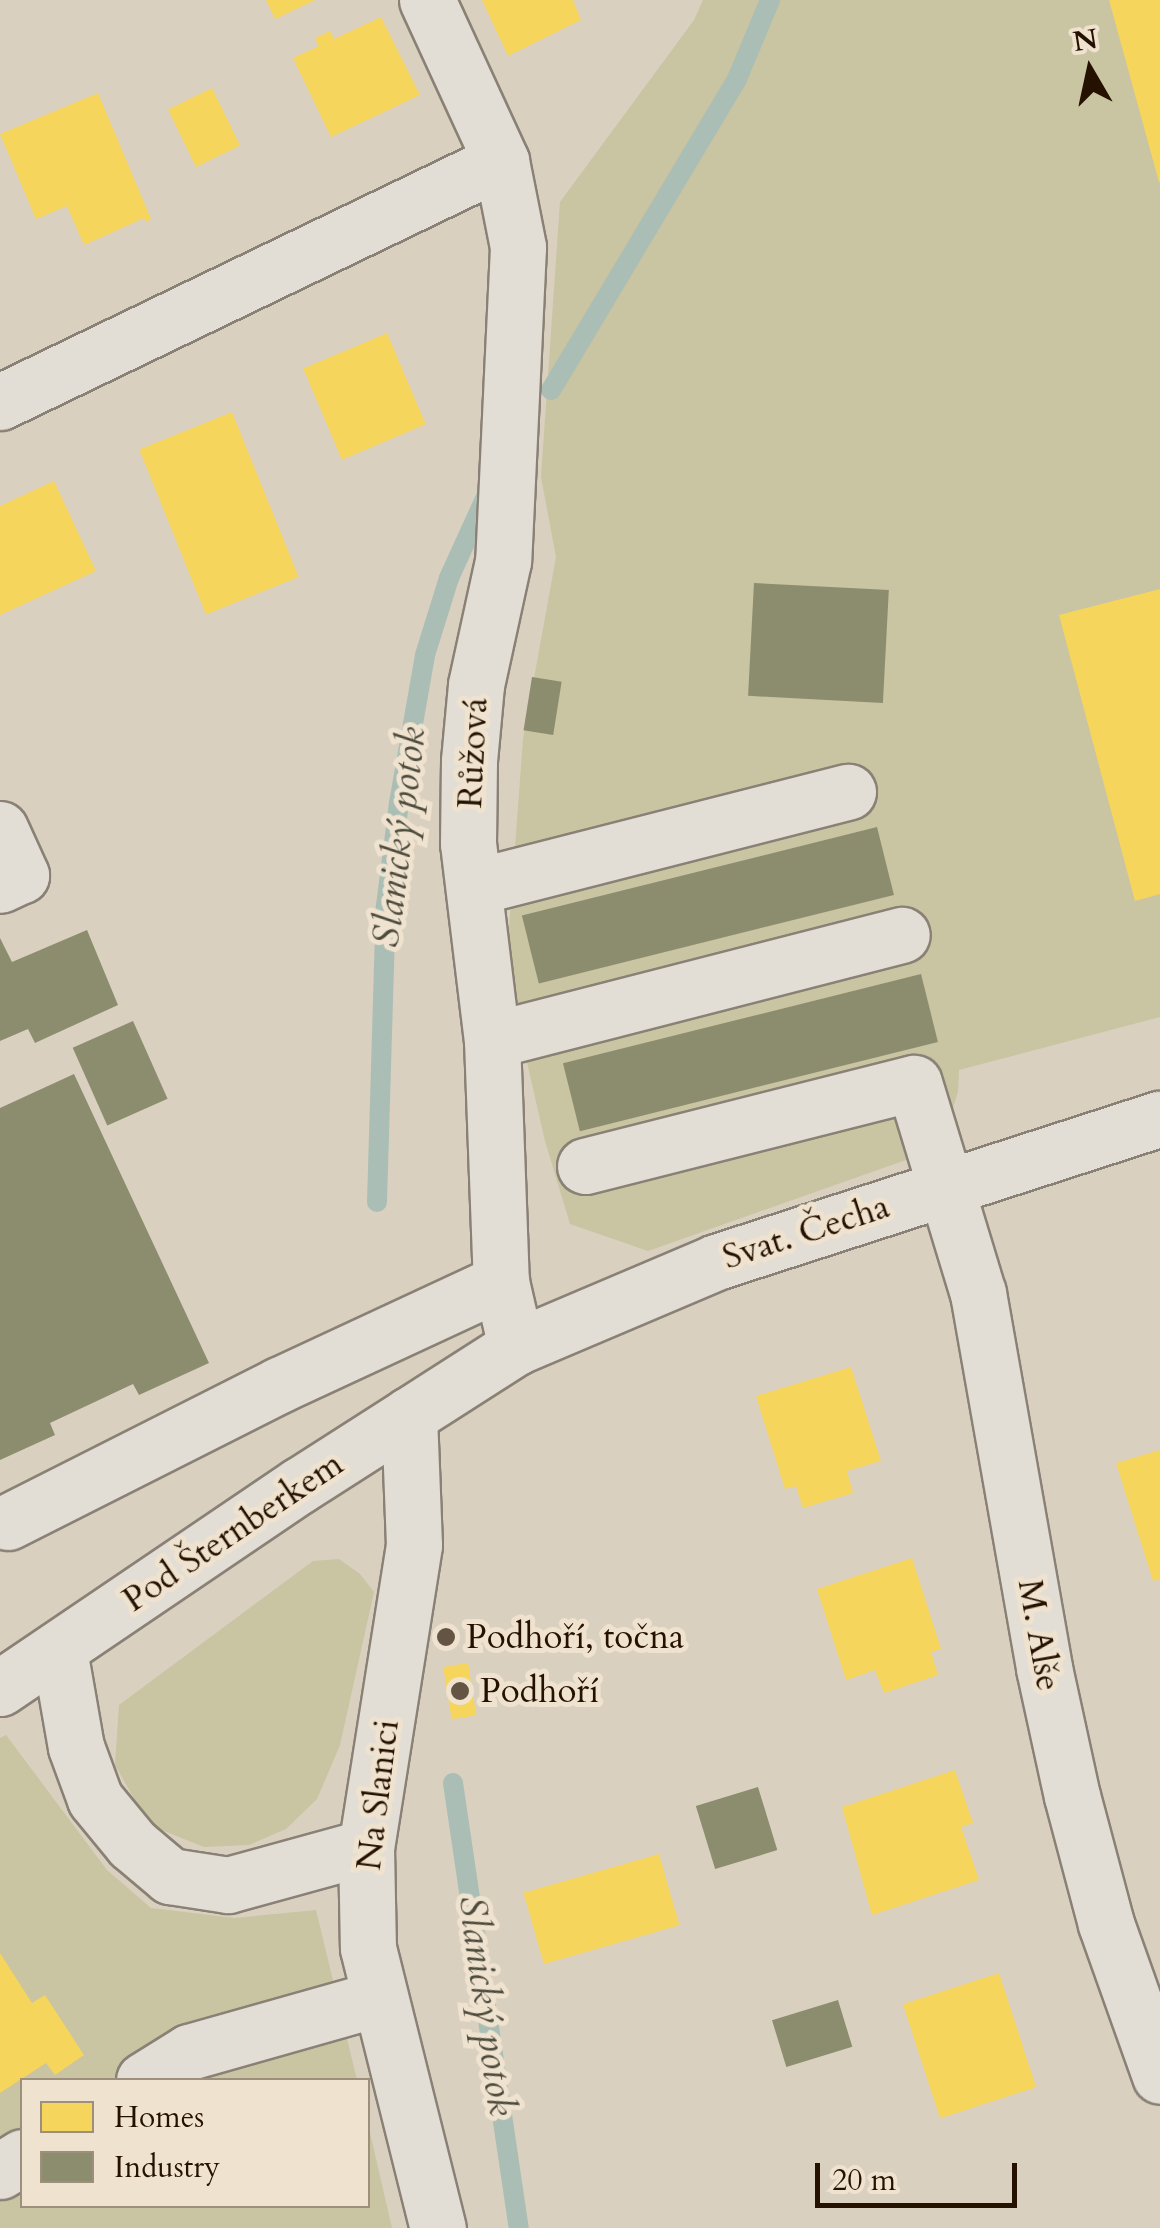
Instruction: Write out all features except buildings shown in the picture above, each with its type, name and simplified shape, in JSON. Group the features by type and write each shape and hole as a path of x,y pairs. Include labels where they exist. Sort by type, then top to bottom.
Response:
{"street":[{"name":"Růžová","path":"427,0 501,162 518,248 518,311 503,561 476,685 469,761 468,843 492,1040 501,1282 516,1347"},
{"path":"0,402 501,162"},
{"path":"474,886 848,792"},
{"path":"0,829 21,875 0,885"},
{"path":"492,1040 902,934"},
{"name":"M. Alše","path":"585,1166 914,1083 978,1293 1044,1668 1072,1796 1106,1924 1160,2076"},
{"name":"Svat. Čecha","path":"466,1378 516,1347 716,1262 1160,1119"},
{"path":"8,1522 279,1384 501,1282"},
{"name":"Pod Šternberkem","path":"0,1688 466,1378"},
{"name":"Na Slanici","path":"409,1415 414,1545 366,1847 368,1948 438,2228"},
{"path":"59,1650 76,1748 96,1799 132,1844 170,1876 228,1885 366,1847"},
{"path":"147,2078 189,2052 380,1998"}],"shaded area":[{"path":"703,0 1160,0 1160,1017 959,1070 958,1092 940,1148 648,1251 570,1224 545,1141 506,970 523,739 556,557 541,477 560,202 694,20"},
{"path":"339,1559 360,1574 374,1592 340,1745 317,1799 286,1829 249,1845 204,1847 149,1825 115,1765 119,1705 313,1561"},
{"path":"6,1735 107,1870 151,1908 235,1918 316,1910 357,2078 20,2078 20,2208 370,2208 370,2133 392,2228 0,2228 0,1738"}],"waterway":[{"name":"Slanický potok","path":"551,390 737,79 770,0"},
{"name":"Slanický potok","path":"377,1202 386,906 399,803 425,655 449,578 491,486"},
{"name":"Slanický potok","path":"453,1783 519,2228"}],"place":[{"name":"Podhoří, točna","path":"446,1637"},
{"name":"Podhoří","path":"460,1691"}]}
